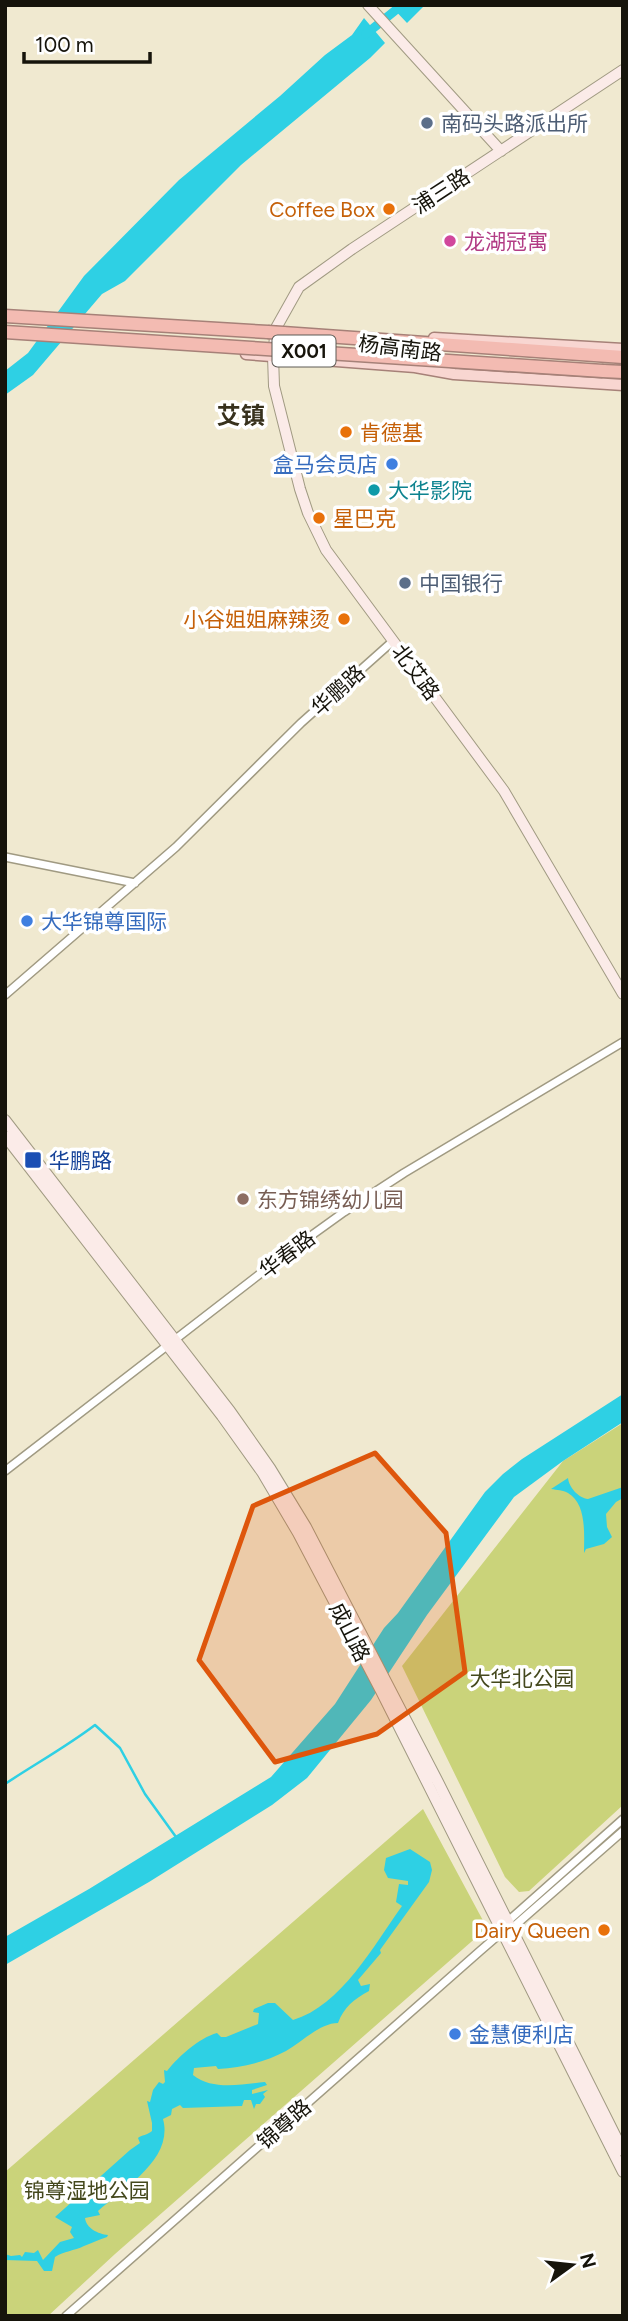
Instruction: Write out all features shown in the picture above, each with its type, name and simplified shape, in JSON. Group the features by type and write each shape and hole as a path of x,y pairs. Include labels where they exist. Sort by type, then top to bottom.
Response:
{"highway":[{"name":"杨高南路","path":"5,314 623,356"},
{"name":"杨高南路","path":"5,334 623,372"}],"main road":[{"path":"369,6 501,151"},
{"name":"浦三路","path":"276,328 299,287 623,70"},
{"name":"杨高南路","path":"5,314 44,313 623,349"},
{"name":"北艾路","path":"276,328 274,386 293,465 308,513 335,565 504,791 623,994"},
{"name":"杨高南路","path":"5,334 23,338 404,366 454,374 623,385"},
{"name":"成山路","path":"5,1120 270,1468 306,1527 367,1643 384,1687 623,2151"},
{"name":"成山路","path":"5,1136 172,1342 262,1472 298,1533 361,1654 384,1687"},
{"name":"成山路","path":"507,1927 623,2172"}],"street":[{"name":"华鹏路","path":"5,995 176,846 301,723 393,641"},
{"path":"5,858 135,883"},
{"name":"华春路","path":"5,1471 344,1212 623,1041"},
{"name":"锦尊路","path":"66,2316 507,1927 623,1819"},
{"name":"锦尊路","path":"507,1927 623,1831"}],"highlighted area":[{"path":"375,1453 446,1533 465,1672 377,1734 275,1762 199,1660 253,1506"}],"green space":[{"name":"大华北公园","path":"623,1423 623,1805 529,1891 519,1892 505,1877 402,1666 563,1461"},
{"name":"锦尊湿地公园","path":"423,1809 487,1928 48,2316 5,2316 5,2172"}],"water":[{"path":"390,5 425,5 407,23"},
{"path":"364,18 385,43 241,165 125,281 102,294 33,375 5,395 5,371 28,353 84,276 179,180 352,35"},
{"path":"623,1394 623,1422 514,1497 427,1615 371,1700 307,1778 272,1805 149,1882 5,1965 5,1937 89,1889 271,1777 335,1704 384,1628 398,1613 485,1492 522,1459"},
{"path":"568,1478 575,1492 588,1499 623,1487 623,1498 606,1514 607,1527 612,1537 604,1544 586,1549 584,1553 584,1529 579,1504 568,1493 551,1489"},
{"path":"410,1849 430,1862 432,1870 429,1882 380,1950 381,1953 358,1980 361,1986 370,1984 369,1991 350,2004 338,2023 325,2026 286,2051 262,2061 218,2069 216,2066 194,2068 193,2075 219,2085 265,2082 267,2085 252,2090 252,2094 268,2090 263,2094 265,2097 260,2104 256,2104 254,2109 251,2100 244,2100 242,2106 183,2108 180,2105 172,2109 171,2115 163,2119 161,2147 154,2160 133,2182 98,2211 100,2215 85,2218 90,2228 108,2235 107,2237 55,2257 52,2271 44,2271 37,2261 5,2260 5,2254 22,2257 25,2252 34,2253 38,2250 43,2260 60,2242 74,2238 70,2232 72,2227 55,2217 140,2143 138,2138 152,2131 147,2101 150,2102 153,2090 159,2082 165,2082 164,2070 167,2071 190,2048 217,2033 226,2037 258,2024 259,2013 253,2012 254,2009 268,2003 275,2003 293,2020 310,2013 341,1988 368,1956 402,1906 396,1902 399,1884 408,1885 408,1881 388,1878 384,1870 386,1858"}],"waterway":[{"path":"366,34 402,5"},
{"path":"5,1784 95,1725 120,1748 145,1794 176,1837"}],"place":[{"name":"南码头路派出所","path":"427,123"},
{"name":"Coffee Box","path":"389,209"},
{"name":"龙湖冠寓","path":"450,241"},
{"name":"肯德基","path":"346,432"},
{"name":"盒马会员店","path":"392,464"},
{"name":"大华影院","path":"374,490"},
{"name":"星巴克","path":"319,518"},
{"name":"中国银行","path":"405,583"},
{"name":"小谷姐姐麻辣烫","path":"344,619"},
{"name":"大华锦尊国际","path":"27,921"},
{"name":"华鹏路","path":"33,1160"},
{"name":"东方锦绣幼儿园","path":"243,1199"},
{"name":"Dairy Queen","path":"604,1930"},
{"name":"金慧便利店","path":"455,2034"}],"district":[{"name":"艾镇","path":"241,415"}]}
